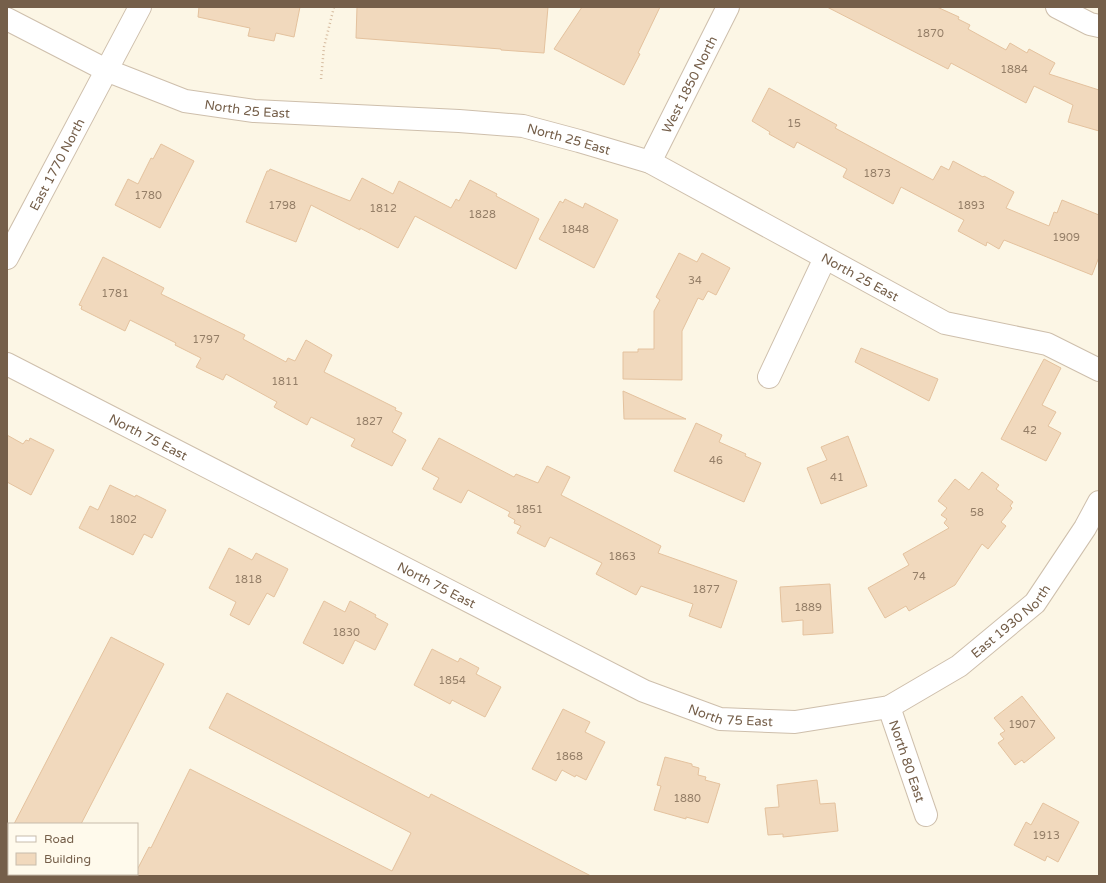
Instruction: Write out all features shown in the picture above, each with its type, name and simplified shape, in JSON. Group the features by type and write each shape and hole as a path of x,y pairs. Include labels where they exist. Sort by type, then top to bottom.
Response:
{"street":[{"name":"East 1770 North","path":"7,258 140,7"},
{"name":"West 1850 North","path":"650,162 728,7"},
{"path":"1057,7 1090,24 1099,26"},
{"name":"North 25 East","path":"7,19 106,70 185,101 254,111 459,121 523,126 650,162 945,323 1047,344 1099,370"},
{"path":"769,377 825,258"},
{"name":"North 75 East","path":"7,364 644,691 720,719 795,722 889,707"},
{"name":"East 1930 North","path":"889,707 959,666 1034,603 1085,528 1099,502"},
{"name":"North 80 East","path":"889,707 926,815"}],"path":[{"path":"321,79 324,47 334,7"}],"building":[{"path":"199,7 300,7 294,37 276,33 274,41 248,36 250,28 198,17"},
{"path":"357,7 548,7 544,53 356,38"},
{"path":"582,7 660,7 638,53 640,54 624,85 554,49"},
{"path":"827,7 937,7 959,17 958,19 970,25 968,29 1006,50 1010,43 1027,53 1029,49 1055,63 1049,74 1099,90 1099,131 1068,122 1073,105 1034,86 1026,103 951,63 948,69"},
{"path":"769,88 837,125 835,128 933,180 941,166 949,170 953,161 983,177 984,176 1014,192 1006,208 1049,226 1054,212 1057,213 1062,200 1099,215 1099,257 1092,275 1004,240 999,249 987,242 986,246 958,231 964,220 901,187 893,204 843,177 847,169 797,142 794,148 769,134 770,132 752,121"},
{"path":"161,144 194,161 160,228 115,205 128,179 138,184 151,158 153,159"},
{"path":"270,169 350,201 362,178 393,194 399,181 451,208 456,199 459,201 470,180 539,219 516,269 415,216 398,248 311,205 296,242 246,222 267,171"},
{"path":"565,199 583,208 585,203 618,220 594,268 539,239 560,201 563,203"},
{"path":"679,253 697,262 702,253 730,268 716,295 708,291 703,300 698,298 682,331 682,380 623,379 623,352 638,352 638,349 654,349 654,311 660,300 656,297"},
{"path":"103,257 164,288 161,294 245,335 243,339 286,362 288,358 295,361 306,340 332,355 324,372 396,408 395,410 402,413 392,432 406,440 392,466 351,446 355,439 311,417 307,425 274,407 277,402 226,374 223,380 196,367 201,358 175,345 176,343 130,320 125,331 81,309 82,306 79,305"},
{"path":"861,348 938,379 929,401 855,362"},
{"path":"1044,359 1061,368 1042,405 1056,412 1048,426 1061,433 1046,461 1001,439"},
{"path":"623,391 686,419 624,419"},
{"path":"696,423 722,435 719,442 746,454 745,456 761,463 744,502 674,471"},
{"path":"7,435 23,444 26,440 29,441 30,438 54,450 31,495 7,482"},
{"path":"848,436 867,486 821,504 807,468 827,460 821,447"},
{"path":"439,438 514,477 516,474 538,483 547,466 570,477 561,495 661,546 658,553 737,581 721,628 689,616 693,604 641,586 636,595 596,574 602,563 550,537 545,547 517,533 521,526 514,523 515,520 508,516 510,512 468,490 461,503 433,489 439,478 422,469"},
{"path":"982,472 999,485 996,489 1013,502 1010,506 1012,508 1001,522 1006,526 988,549 982,544 955,585 909,611 906,606 885,618 868,588 909,565 903,554 949,528 944,523 947,519 941,515 947,508 938,501 955,479 969,490"},
{"path":"110,485 135,497 136,495 166,510 152,538 144,534 133,555 79,528 90,506 98,510"},
{"path":"229,548 252,560 256,553 288,569 274,597 267,593 249,625 230,615 236,602 209,588"},
{"path":"830,584 833,633 803,635 803,620 782,622 780,587"},
{"path":"324,601 345,612 350,601 376,615 375,617 388,624 375,650 355,640 343,664 303,643"},
{"path":"111,637 164,664 82,823 15,823"},
{"path":"432,649 458,662 460,658 479,668 476,674 501,687 485,717 452,700 450,704 414,685"},
{"path":"227,693 429,798 431,794 591,876 134,876 138,875 138,868 149,847 151,848 190,769 392,871 411,833 209,728"},
{"path":"1022,696 1055,738 1024,763 1022,760 1015,765 998,743 1004,739 1000,734 1005,731 994,718"},
{"path":"563,709 590,722 585,732 605,742 586,780 576,775 575,777 562,770 556,781 532,769"},
{"path":"665,757 692,764 692,766 699,768 698,775 706,777 705,780 720,784 708,823 686,817 686,819 654,810 661,786 657,785"},
{"path":"817,780 820,804 835,803 838,831 783,837 783,834 768,835 765,808 779,807 777,785"},
{"path":"1043,803 1079,822 1058,862 1047,856 1045,861 1014,845 1026,822 1031,825"}]}
